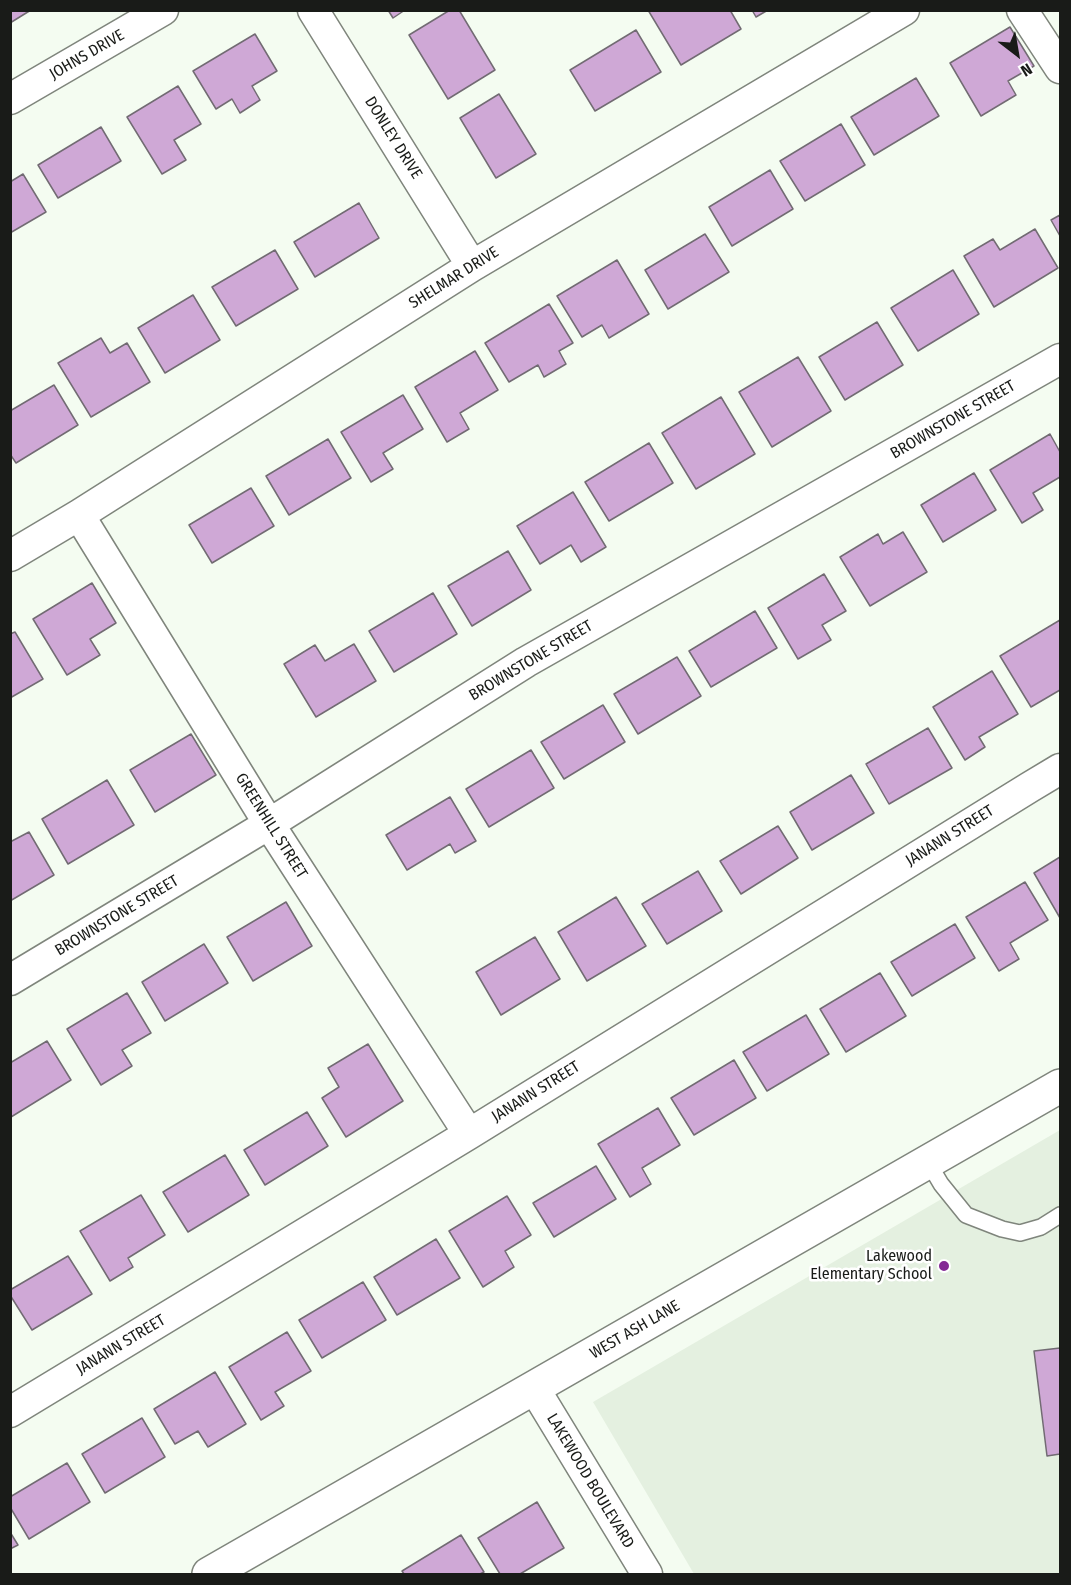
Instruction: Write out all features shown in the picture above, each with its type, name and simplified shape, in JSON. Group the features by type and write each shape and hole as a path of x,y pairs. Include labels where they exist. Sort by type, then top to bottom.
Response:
{"street":[{"name":"JOHNS DRIVE","path":"10,99 163,10"},
{"name":"DONLEY DRIVE","path":"313,10 472,266"},
{"name":"SHELMAR DRIVE","path":"10,556 79,515 472,266 904,10"},
{"path":"1022,10 1060,69"},
{"name":"BROWNSTONE STREET","path":"10,980 269,824 526,662 1060,359"},
{"name":"GREENHILL STREET","path":"79,515 269,824 469,1134"},
{"name":"JANANN STREET","path":"10,1412 469,1134 1060,769"},
{"name":"WEST ASH LANE","path":"209,1575 1060,1086"},
{"name":"LAKEWOOD BOULEVARD","path":"534,1388 640,1572"}],"lane":[{"path":"928,1162 941,1184 966,1215 1002,1229 1020,1233 1041,1227 1060,1215"}],"shaded area":[{"name":"Lakewood Elementary School","path":"1060,1130 1060,1574 694,1574 593,1402"}],"building":[{"path":"10,10 31,10 10,23"},
{"path":"388,10 405,10 393,18"},
{"path":"450,10 459,10 495,70 448,99 409,35"},
{"path":"648,10 730,10 741,29 681,65"},
{"path":"752,10 768,10 756,17"},
{"path":"1010,27 1034,66 1008,81 1016,95 981,116 950,63"},
{"path":"636,30 661,72 595,111 570,70"},
{"path":"255,34 277,71 252,86 260,100 240,113 232,99 216,109 193,71"},
{"path":"916,78 939,116 874,155 851,117"},
{"path":"178,86 201,124 174,140 186,160 162,174 127,117"},
{"path":"499,94 536,154 496,178 460,118"},
{"path":"841,124 865,165 805,201 780,161"},
{"path":"101,127 121,161 58,198 38,165"},
{"path":"770,170 793,209 732,246 709,207"},
{"path":"23,174 46,212 10,233 10,182"},
{"path":"359,203 379,238 315,277 294,242"},
{"path":"1060,215 1060,236 1051,220"},
{"path":"1035,229 1058,268 994,307 964,256 993,239 1000,250"},
{"path":"705,234 729,272 668,309 645,270"},
{"path":"275,250 298,289 236,326 212,287"},
{"path":"617,260 649,314 609,338 602,325 582,337 557,296"},
{"path":"953,270 979,314 918,351 891,308"},
{"path":"193,295 220,340 165,373 138,328"},
{"path":"549,304 573,343 559,351 566,364 544,377 538,365 509,382 485,343"},
{"path":"877,322 903,365 845,400 819,357"},
{"path":"101,338 110,353 127,343 150,382 91,417 58,363"},
{"path":"475,351 498,390 460,413 469,429 447,442 415,387"},
{"path":"798,357 831,411 772,447 739,392"},
{"path":"54,385 78,425 16,463 10,454 10,411"},
{"path":"403,395 423,429 383,453 393,469 371,482 341,432"},
{"path":"721,397 755,454 696,489 662,433"},
{"path":"1050,434 1060,452 1060,477 1033,493 1043,510 1022,523 990,470"},
{"path":"328,439 351,478 289,515 266,476"},
{"path":"649,443 673,483 609,521 585,482"},
{"path":"974,473 996,510 943,542 921,505"},
{"path":"251,488 274,526 212,563 189,525"},
{"path":"573,492 606,547 581,562 571,545 540,564 517,526"},
{"path":"903,532 927,572 870,606 840,557 878,534 883,544"},
{"path":"508,551 531,590 472,626 448,586"},
{"path":"824,574 846,611 822,625 831,640 798,659 768,608"},
{"path":"92,583 116,623 90,639 100,655 67,675 33,619"},
{"path":"433,593 457,634 394,672 369,631"},
{"path":"755,611 777,648 711,687 689,651"},
{"path":"1060,620 1060,690 1031,707 1000,656"},
{"path":"15,632 43,679 10,698 10,634"},
{"path":"354,644 376,681 316,717 284,664 315,645 325,661"},
{"path":"677,657 701,696 638,734 614,694"},
{"path":"992,671 1018,714 979,737 985,747 965,760 933,707"},
{"path":"603,705 625,742 564,779 541,742"},
{"path":"928,728 952,768 889,804 866,764"},
{"path":"191,734 216,775 155,812 130,770"},
{"path":"531,750 554,788 489,827 466,789"},
{"path":"851,775 874,813 812,850 790,812"},
{"path":"107,780 134,825 68,864 42,819"},
{"path":"450,797 476,841 455,853 450,844 407,870 386,835"},
{"path":"778,826 798,858 741,894 720,861"},
{"path":"29,832 54,875 10,901 10,842"},
{"path":"1060,857 1060,918 1034,873"},
{"path":"698,871 722,911 667,944 642,904"},
{"path":"1025,882 1048,920 1010,943 1019,959 999,971 966,917"},
{"path":"616,897 646,946 587,981 558,932"},
{"path":"286,902 312,946 253,981 227,937"},
{"path":"955,924 975,958 912,996 891,962"},
{"path":"535,937 560,979 501,1015 476,972"},
{"path":"204,944 228,983 165,1021 142,982"},
{"path":"880,973 906,1016 846,1052 820,1009"},
{"path":"127,993 151,1033 122,1050 132,1066 101,1085 67,1029"},
{"path":"806,1015 829,1054 767,1091 743,1052"},
{"path":"47,1041 71,1080 11,1117 10,1063"},
{"path":"368,1044 403,1101 346,1137 322,1098 339,1087 328,1068"},
{"path":"734,1060 756,1098 694,1135 671,1098"},
{"path":"658,1108 680,1145 642,1168 651,1184 630,1197 598,1144"},
{"path":"307,1112 328,1146 265,1185 244,1150"},
{"path":"225,1155 249,1195 188,1232 163,1192"},
{"path":"596,1166 616,1199 554,1237 533,1203"},
{"path":"141,1195 165,1235 128,1258 133,1267 110,1281 80,1231"},
{"path":"507,1196 531,1235 505,1251 514,1267 483,1287 449,1231"},
{"path":"436,1239 460,1278 397,1315 374,1277"},
{"path":"68,1256 92,1294 32,1330 10,1295 10,1290"},
{"path":"363,1282 386,1320 322,1358 299,1320"},
{"path":"287,1332 311,1371 275,1392 284,1406 261,1420 229,1367"},
{"path":"1060,1348 1060,1454 1047,1456 1034,1351"},
{"path":"215,1372 246,1424 208,1447 198,1431 175,1444 154,1409"},
{"path":"142,1418 165,1457 105,1493 82,1454"},
{"path":"67,1463 90,1502 29,1539 10,1507 10,1497"},
{"path":"537,1502 564,1548 520,1574 500,1574 478,1538"},
{"path":"10,1532 18,1545 10,1549"},
{"path":"461,1535 484,1572 480,1574 404,1574 402,1571"}],"place":[{"name":"Lakewood Elementary School","path":"944,1266"}]}
